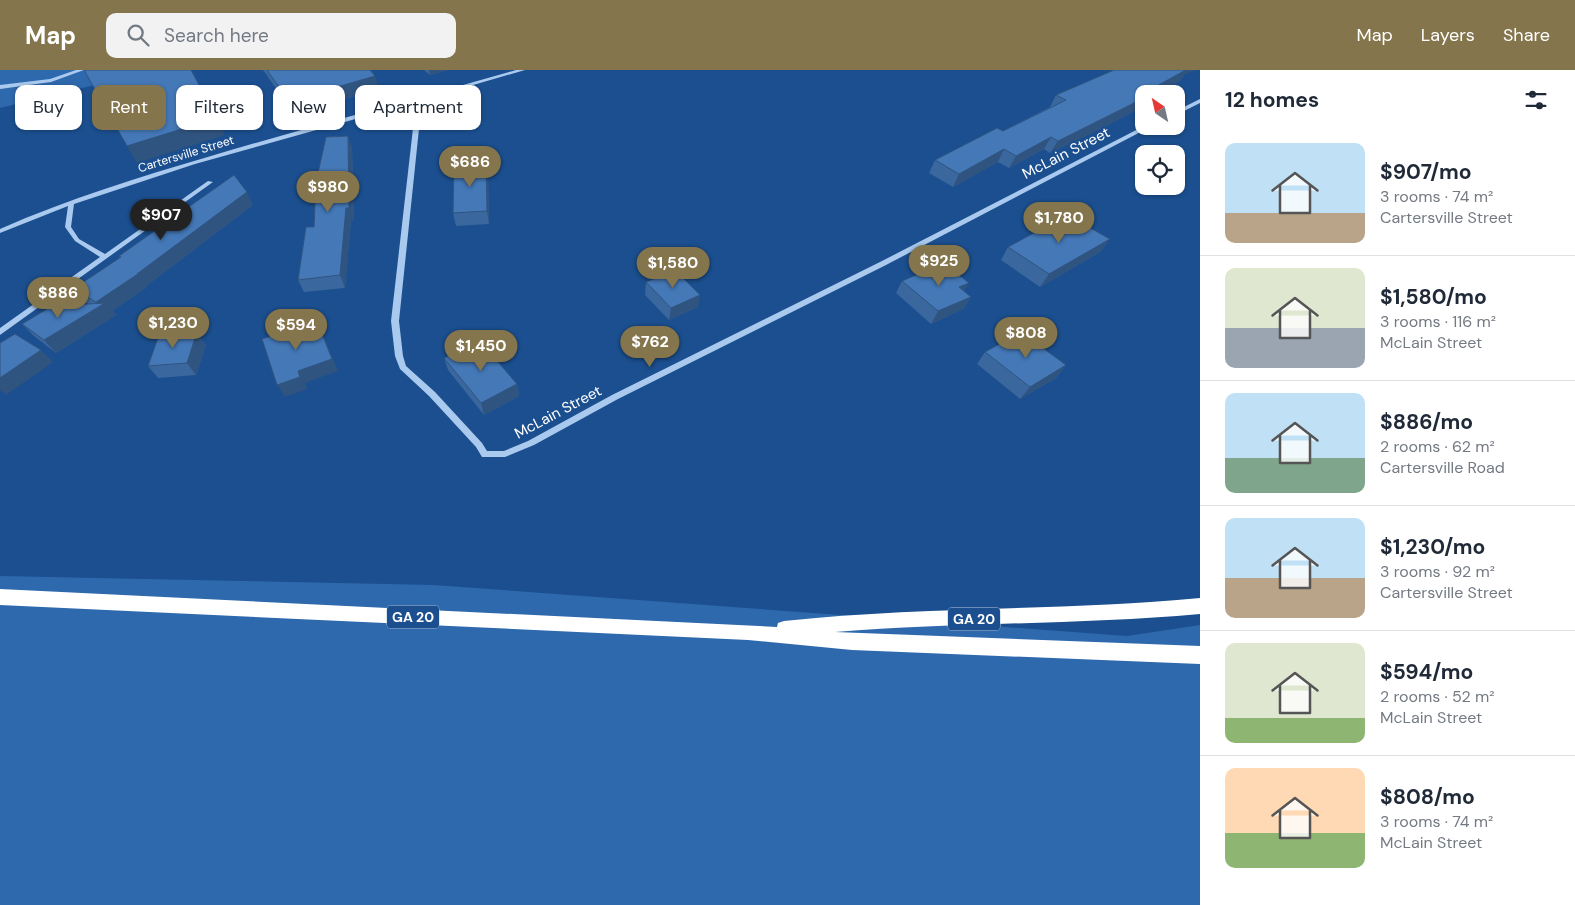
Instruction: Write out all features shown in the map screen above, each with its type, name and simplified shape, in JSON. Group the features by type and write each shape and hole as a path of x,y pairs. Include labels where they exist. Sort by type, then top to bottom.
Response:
{"highway":[{"name":"GA 20","path":"0,597 748,632 852,642 1200,654"},
{"name":"GA 20","path":"748,632 866,622 1067,616 1149,612 1200,606"}],"street":[{"name":"Cartersville Street","path":"469,85 522,70"},
{"path":"1185,108 1200,101"},
{"name":"Cartersville Street","path":"0,231 33,216 137,180 355,117"},
{"name":"McLain Street","path":"416,130 396,321 399,356 408,372 432,394 486,455 505,454 531,443 615,397 884,263 1135,133"},
{"path":"0,332 210,182"},
{"path":"71,204 68,227 77,240 105,257"}],"lane":[{"path":"0,87 51,80 81,70"}],"shaded area":[{"path":"0,70 157,70 82,88 82,85 15,85 15,104 0,108"},
{"path":"0,576 434,585 1127,636 1200,625 1200,905 0,905"}],"building":[{"path":"84,70 191,70 199,85 176,85 176,130 178,130 127,146 118,130 166,130 166,85 92,85"},
{"path":"267,70 370,70 375,76 344,85 278,85"},
{"path":"1114,70 1186,70 1158,85 1135,85 1135,102 1058,141 1051,137 1016,156 1004,149 959,174 935,160 997,128 1003,131 1066,100 1056,95"},
{"path":"348,136 349,208 346,208 340,275 298,280 306,227 314,227 316,182 326,137"},
{"path":"486,163 487,211 453,213 454,165"},
{"path":"234,175 247,192 138,274 96,302 73,289 121,257 119,256"},
{"path":"1067,215 1110,239 1049,274 1008,247"},
{"path":"944,263 969,283 959,287 971,297 938,311 902,281"},
{"path":"675,270 700,295 671,308 646,282"},
{"path":"105,303 44,340 22,324 52,306"},
{"path":"317,321 332,359 298,371 300,377 277,385 262,339"},
{"path":"197,332 187,363 148,366 159,335"},
{"path":"1021,332 1066,365 1030,387 985,352"},
{"path":"15,334 41,350 0,378 0,343"},
{"path":"480,341 517,384 481,403 444,358"}]}
